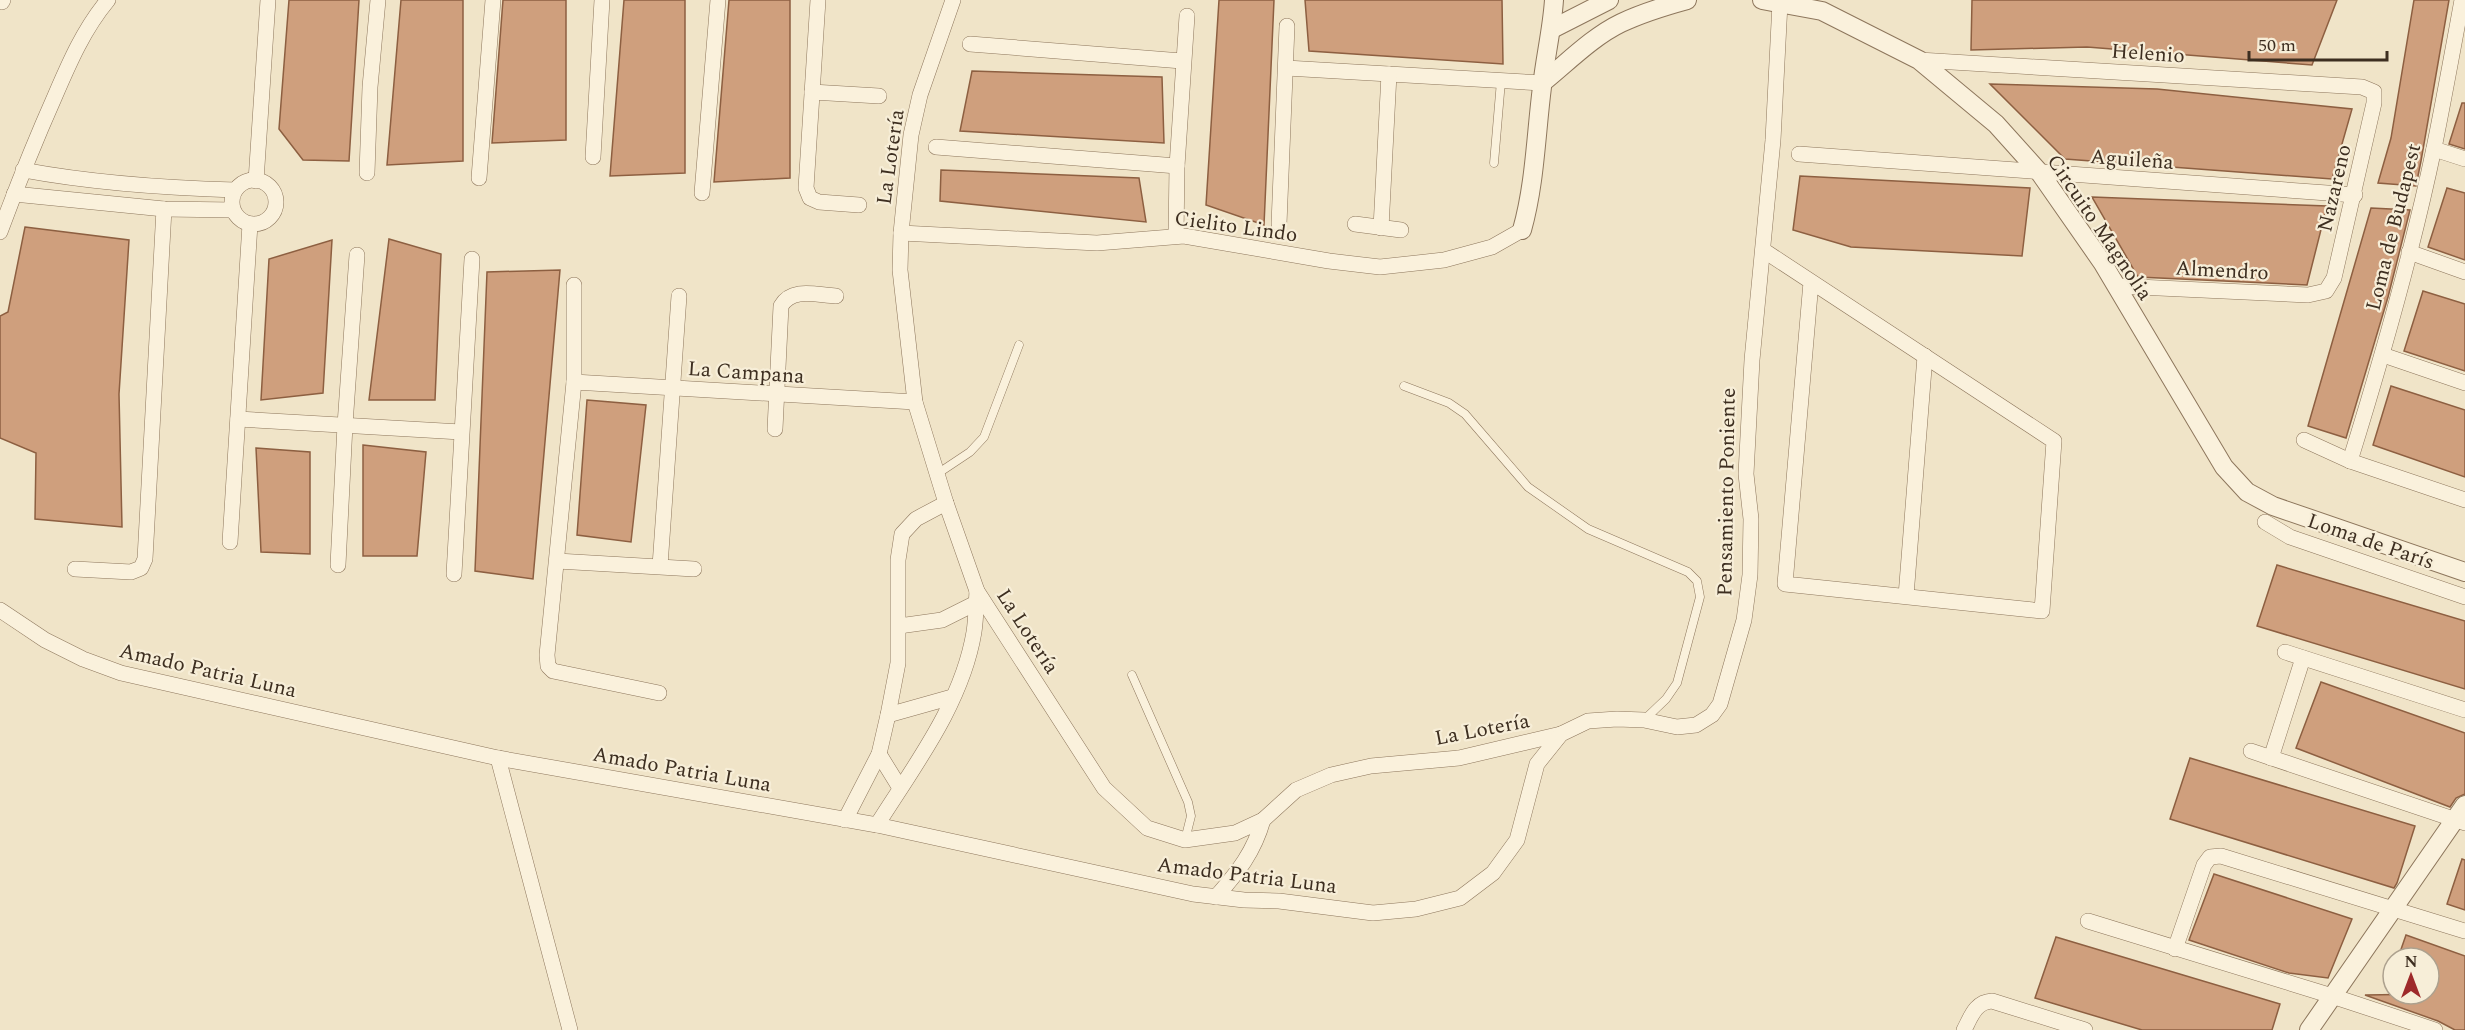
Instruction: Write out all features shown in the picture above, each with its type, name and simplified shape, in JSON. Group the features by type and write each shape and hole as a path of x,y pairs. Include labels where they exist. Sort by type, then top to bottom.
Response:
{"street":[{"path":"0,232 22,170 73,54 90,21 108,0"},
{"path":"256,181 268,0"},
{"path":"367,173 370,87 378,0"},
{"path":"479,178 493,0"},
{"path":"593,157 602,0"},
{"path":"702,193 718,0"},
{"path":"818,0 806,188 810,198 819,202 859,205"},
{"name":"La Lotería","path":"953,0 920,94 901,233 900,270 915,402 977,597 1104,788 1147,828 1185,840 1235,833 1263,820 1296,790 1331,775 1371,766 1459,758 1561,734"},
{"path":"1522,230 1528,208 1554,0"},
{"path":"1552,29 1609,0"},
{"path":"1286,68 1542,83 1586,47 1619,24 1687,0"},
{"name":"Loma de Budapest","path":"2350,461 2383,355 2459,49 2462,0"},
{"name":"Circuito Magnolia","path":"1774,1 1822,11 1919,60 1996,124 2040,173 2063,205 2116,286 2224,467 2247,492 2265,503"},
{"name":"Pensamiento Poniente","path":"1373,913 1416,909 1460,898 1493,873 1517,840 1537,764 1561,734 1588,721 1644,720 1677,727 1696,725 1712,715 1720,704 1744,620 1750,552 1746,474 1752,360 1773,140 1774,1"},
{"path":"1176,236 1182,61 1187,16"},
{"path":"1279,224 1287,26"},
{"path":"970,44 1182,61"},
{"name":"Helenio","path":"1919,60 2362,87 2374,92"},
{"path":"1381,228 1389,74"},
{"path":"812,92 879,96"},
{"name":"Nazareno","path":"2326,291 2334,278 2355,195 2374,102 2374,92"},
{"path":"936,147 1177,166"},
{"path":"2434,149 2465,159"},
{"name":"Aguileña","path":"1799,154 2355,195"},
{"path":"22,170 128,184 235,190 248,181 256,181 267,185 274,194 275,205 271,216 262,223 250,224 240,220 233,210 232,200 235,190"},
{"path":"14,194 164,209 233,210"},
{"path":"75,569 131,572 141,568 145,559 164,209"},
{"path":"230,542 250,224"},
{"path":"1355,224 1401,230"},
{"name":"Cielito Lindo","path":"901,233 1097,243 1176,236 1380,267 1444,260 1492,247 1522,230"},
{"path":"1763,250 2054,441 2042,610 1785,584 1811,282"},
{"path":"2409,252 2465,272"},
{"path":"338,565 357,255"},
{"path":"454,574 472,259"},
{"path":"574,285 574,382 547,655 548,666 554,672 659,693"},
{"name":"Almendro","path":"2116,286 2308,295 2326,291"},
{"path":"775,429 781,306 785,298 792,294 836,296"},
{"path":"660,566 679,296"},
{"path":"2383,355 2465,383"},
{"path":"1906,596 1925,356"},
{"name":"La Campana","path":"574,382 915,402"},
{"path":"238,419 461,432"},
{"path":"2304,440 2350,461 2465,500"},
{"path":"845,820 879,754 888,715 898,663 898,560 902,534 916,519 946,503"},
{"name":"Loma de París","path":"2265,503 2465,572"},
{"name":"Loma de París","path":"2265,522 2290,537 2465,597"},
{"path":"557,561 694,568"},
{"path":"899,626 942,620 977,597"},
{"path":"877,825 935,733 963,672 974,633 977,597"},
{"name":"Amado Patria Luna","path":"0,610 45,640 83,659 121,673 498,758 877,825 1193,894 1279,901 1373,913"},
{"path":"2285,652 2465,710"},
{"path":"2271,758 2303,658"},
{"path":"888,715 952,697"},
{"path":"2251,751 2461,816 2393,908 2309,1030"},
{"path":"879,754 900,788"},
{"path":"498,758 570,1030"},
{"path":"1216,897 1244,864 1259,835 1263,820"},
{"path":"2175,949 2204,864 2210,857 2221,856 2465,931"},
{"path":"2088,921 2435,1030"},
{"path":"1964,1030 1976,1008 1983,1002 1992,1002 2085,1030"}],"lane":[{"path":"1494,163 1501,81"},
{"path":"937,474 970,452 984,437 1019,345"},
{"path":"1404,386 1449,403 1465,414 1528,487 1588,529 1688,572 1697,581 1700,597 1677,682 1666,699 1644,720"},
{"path":"1131,675 1188,802 1191,816 1185,840"}],"building":[{"path":"289,0 359,0 349,161 303,160 279,129"},
{"path":"401,0 463,0 463,161 387,165"},
{"path":"503,0 566,0 566,140 492,143"},
{"path":"624,0 685,0 685,173 610,176"},
{"path":"729,0 790,0 790,178 714,182"},
{"path":"1219,0 1274,0 1264,225 1206,205"},
{"path":"1305,0 1502,0 1503,64 1309,51"},
{"path":"1972,0 2337,0 2312,65 2087,47 1971,50"},
{"path":"2414,0 2449,0 2421,161 2416,186 2378,183 2391,138"},
{"path":"972,71 1162,77 1164,143 960,131"},
{"path":"1990,84 2157,89 2352,109 2332,179 2065,159"},
{"path":"2462,103 2465,103 2465,149 2449,144"},
{"path":"941,170 1139,178 1146,222 940,201"},
{"path":"1800,176 2030,188 2022,256 1851,247 1793,230"},
{"path":"2447,188 2465,193 2465,260 2428,247"},
{"path":"2092,197 2327,206 2307,285 2138,277"},
{"path":"2371,208 2410,210 2388,297 2346,438 2308,426"},
{"path":"25,227 129,240 119,394 122,527 35,519 36,453 0,438 0,316 8,312"},
{"path":"389,239 441,254 435,400 369,400"},
{"path":"332,240 323,393 261,400 269,259"},
{"path":"560,270 533,579 475,571 487,272"},
{"path":"2423,291 2465,304 2465,371 2404,351"},
{"path":"2391,386 2465,410 2465,477 2373,445"},
{"path":"587,400 646,405 631,542 577,535"},
{"path":"363,445 426,452 417,556 363,556"},
{"path":"256,448 310,452 310,554 261,552"},
{"path":"2277,565 2465,621 2465,689 2257,626"},
{"path":"2321,682 2465,733 2465,794 2456,798 2450,807 2296,748"},
{"path":"2190,758 2415,826 2394,888 2170,819"},
{"path":"2462,859 2465,860 2465,910 2447,904"},
{"path":"2214,874 2352,919 2328,978 2289,973 2189,940"},
{"path":"2406,935 2437,946 2402,946"},
{"path":"2056,937 2280,1004 2272,1030 2142,1030 2035,998"},
{"path":"2441,947 2465,956 2465,1030 2455,1030 2438,1021 2396,1006 2441,1006"},
{"path":"2365,995 2381,995 2381,1001"}]}
